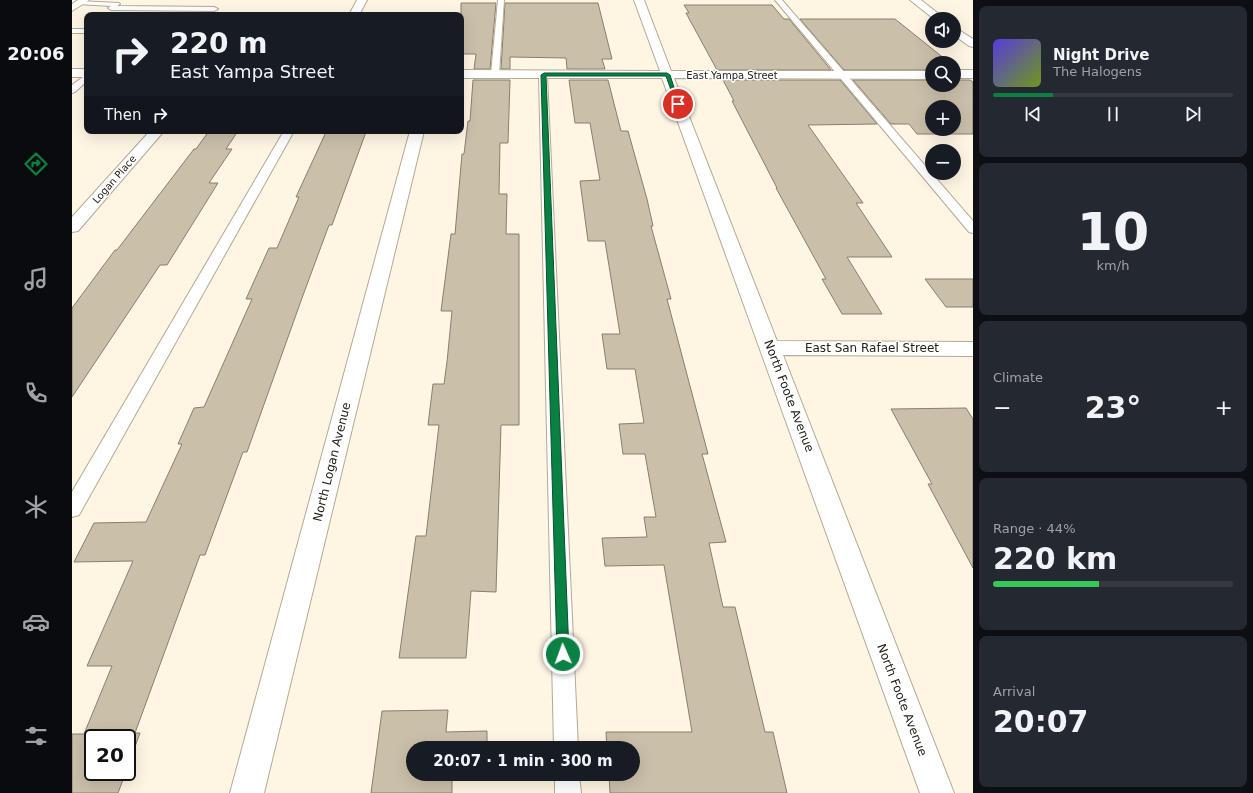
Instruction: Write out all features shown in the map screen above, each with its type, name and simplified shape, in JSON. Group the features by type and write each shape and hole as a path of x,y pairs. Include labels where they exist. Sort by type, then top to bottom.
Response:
{"street":[{"path":"356,12 362,0"},
{"name":"North Foote Avenue","path":"639,0 937,793"},
{"path":"915,0 931,12"},
{"path":"961,35 973,44"},
{"path":"72,73 84,73"},
{"name":"East Yampa Street","path":"464,74 925,74"},
{"path":"961,74 973,74"},
{"name":"Logan Place","path":"72,228 154,134"},
{"name":"North Logan Avenue","path":"247,793 416,134"},
{"name":"East San Rafael Street","path":"771,348 973,349"}],"lane":[{"path":"495,74 501,0"},
{"path":"778,0 973,229"},
{"path":"78,4 114,6 216,7 211,12"},
{"path":"75,31 84,26"},
{"path":"544,75 566,741"},
{"path":"72,90 84,80"},
{"path":"72,509 287,134"},
{"path":"567,781 568,793"}],"building":[{"path":"461,3 496,3 490,69 474,69 476,54 464,54 464,12 461,12"},
{"path":"505,3 598,3 612,59 602,59 605,69 567,69 566,58 510,57 510,69 501,69"},
{"path":"684,5 772,5 784,19 789,19 831,70 717,70 686,13 689,13"},
{"path":"800,19 895,19 925,43 925,48 931,48 941,56 925,56 925,70 844,70"},
{"path":"473,80 510,80 508,143 500,143 499,194 507,194 506,234 519,234 519,425 501,425 496,592 471,591 466,658 399,658 416,536 426,536 439,425 428,425 433,384 444,384 447,362 452,311 441,311 451,234 455,234 462,154 464,154 468,121 470,121"},
{"path":"569,80 608,80 621,131 628,131 647,199 653,226 651,226 671,299 667,299 708,454 702,454 726,542 709,543 723,607 735,607 765,732 773,732 787,793 610,793 609,781 640,781 640,741 607,741 606,732 692,732 664,565 605,566 602,538 647,537 644,517 656,517 645,454 623,454 619,424 644,423 635,369 607,369 602,334 620,334 605,241 588,241 580,181 600,180 590,123 575,123"},
{"path":"723,80 840,80 877,124 808,125 863,203 856,203 892,257 847,257 882,314 842,314 822,279 826,279 776,188"},
{"path":"853,80 925,80 925,92 961,92 961,80 970,80 973,82 973,134 961,134 961,100 925,100 925,134 917,134 909,124 891,124"},
{"path":"207,134 236,134 226,149 232,149 209,183 218,183 167,265 160,265 72,397 72,308 115,250 117,250 194,149 196,149"},
{"path":"325,134 365,134 332,225 329,225 247,452 243,452 205,555 200,555 136,730 136,729 86,729 112,666 87,666 133,561 74,562 94,523 146,522 182,444 178,444 194,408 204,407 252,299 246,299 269,248 277,248 299,197 296,197"},
{"path":"925,279 973,279 973,307 946,307"},
{"path":"966,408 973,419 973,568 928,484 932,484 891,409"},
{"path":"448,710 446,732 487,731 487,741 406,741 406,781 452,781 452,793 371,793 382,711"},
{"path":"136,733 140,733 136,744"},
{"path":"72,734 84,734 84,781 123,781 118,793 72,793"}],"route":[{"path":"563,654 544,75 667,75 678,104"}]}
